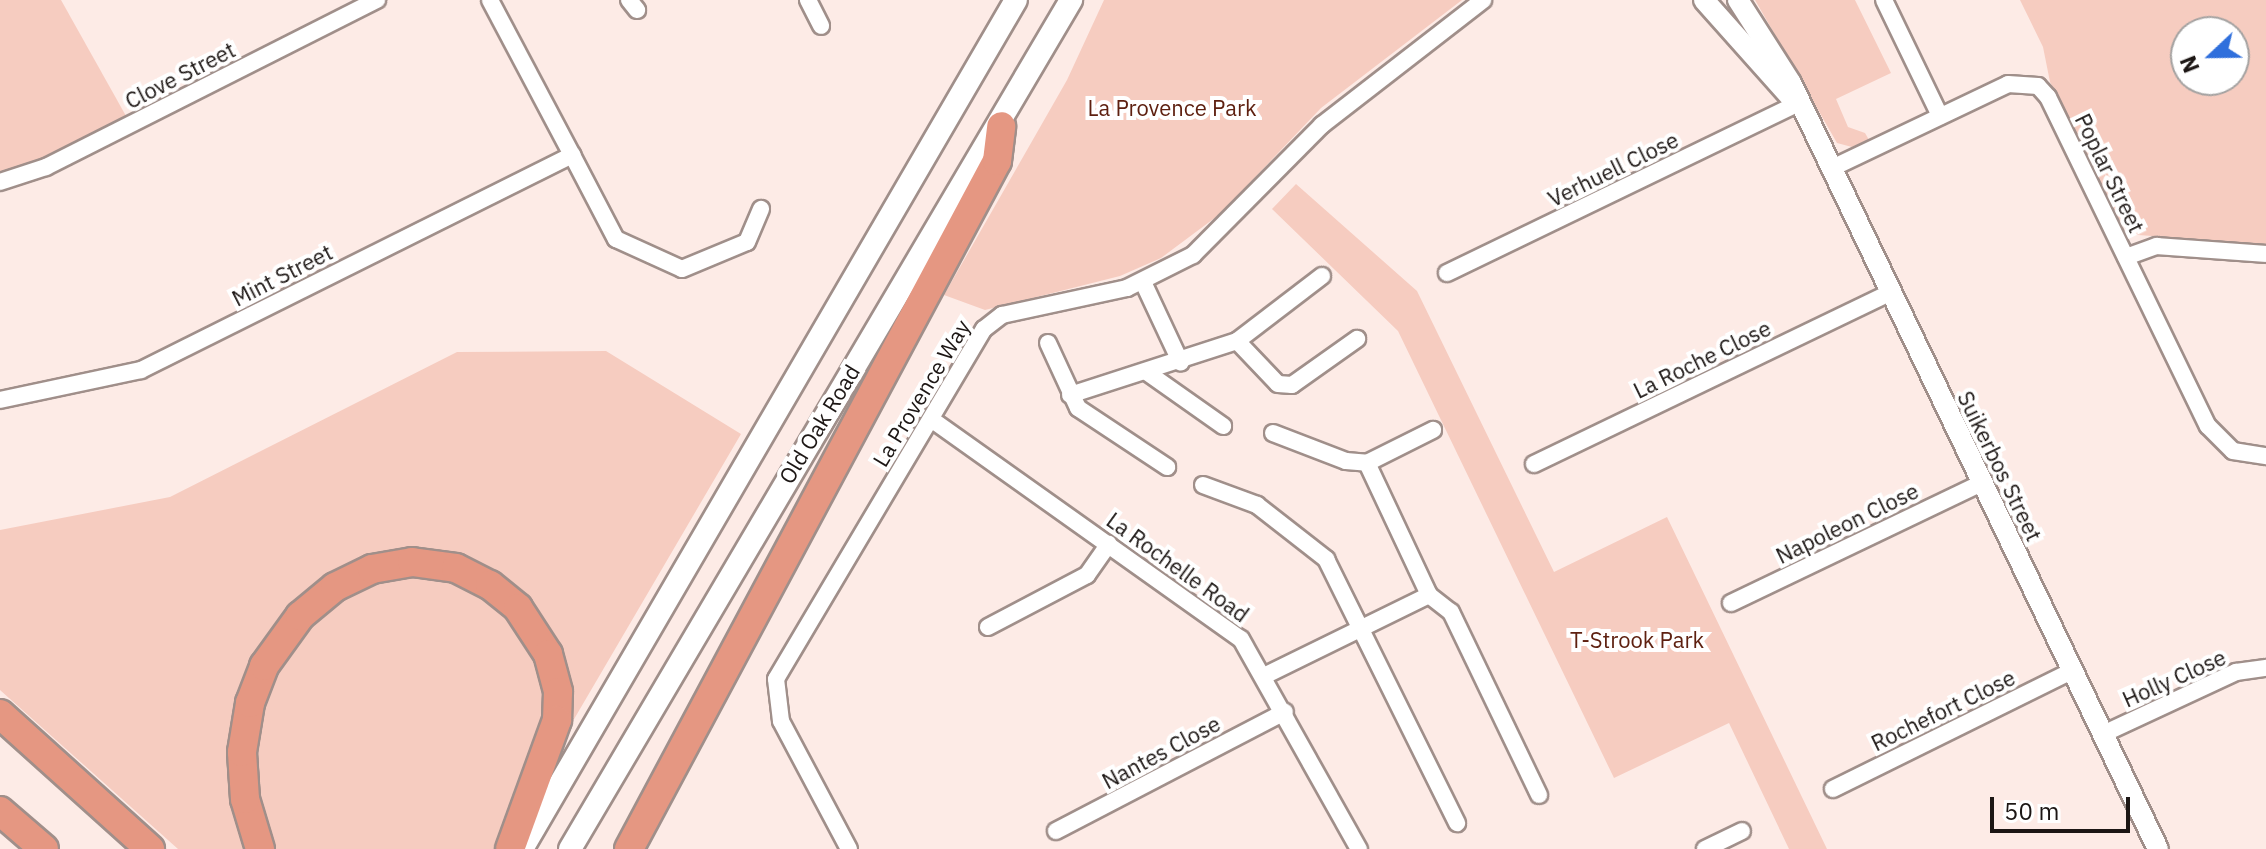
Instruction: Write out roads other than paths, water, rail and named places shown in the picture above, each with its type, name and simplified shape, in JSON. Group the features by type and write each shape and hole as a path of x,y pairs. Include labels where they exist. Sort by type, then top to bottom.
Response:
{"highway":[{"path":"629,849 997,161 1001,126"},
{"path":"260,849 245,799 242,752 250,703 264,666 300,616 335,587 372,569 412,562 456,568 490,585 518,608 548,654 558,692 557,720 510,849"},
{"path":"0,714 150,849"},
{"path":"0,735 131,849"},
{"path":"0,811 44,849"}],"main road":[{"name":"Old Oak Road","path":"522,849 1016,0"},
{"name":"Old Oak Road","path":"570,849 782,484 1001,126 1071,0"}],"street":[{"name":"Clove Street","path":"0,182 46,167 377,0"},
{"path":"490,0 616,239 682,269 747,242 761,209"},
{"path":"808,0 821,26"},
{"name":"La Provence Way","path":"849,849 781,721 776,679 984,329 996,318 1143,282 1206,245 1322,125 1483,0"},
{"name":"Suikerbos Street","path":"1704,0 1797,104"},
{"name":"Suikerbos Street","path":"1738,0 1776,53 1797,104 2158,849"},
{"path":"1884,0 1940,116"},
{"name":"Poplar Street","path":"1830,169 2014,82 2041,89 2214,435 2233,451 2266,456"},
{"name":"Verhuell Close","path":"1447,273 1797,104"},
{"name":"Mint Street","path":"0,400 141,370 572,155"},
{"path":"2126,257 2157,246 2266,254"},
{"path":"1070,395 1181,363 1237,341 1322,276"},
{"path":"1143,282 1181,363"},
{"name":"La Roche Close","path":"1534,464 1890,293"},
{"path":"1237,341 1273,379 1292,385 1357,339"},
{"path":"1048,343 1070,395 1082,413 1167,467"},
{"path":"1148,373 1223,426"},
{"name":"La Rochelle Road","path":"931,419 1227,626 1266,675 1359,849"},
{"path":"1273,433 1346,461 1367,463 1433,430"},
{"path":"1367,463 1429,595 1451,612 1539,795"},
{"name":"Napoleon Close","path":"1731,603 1982,483"},
{"path":"1203,485 1257,505 1320,553 1457,823"},
{"path":"988,627 1087,575 1109,544"},
{"path":"1266,675 1429,595"},
{"name":"Holly Close","path":"2103,734 2236,672 2266,668"},
{"name":"Rochefort Close","path":"1833,789 2072,671"},
{"name":"Nantes Close","path":"1056,831 1285,712"},
{"path":"1705,849 1742,831"}],"park label":[{"name":"La Provence Park","path":"1172,108"},
{"name":"T-Strook Park","path":"1637,640"}]}
